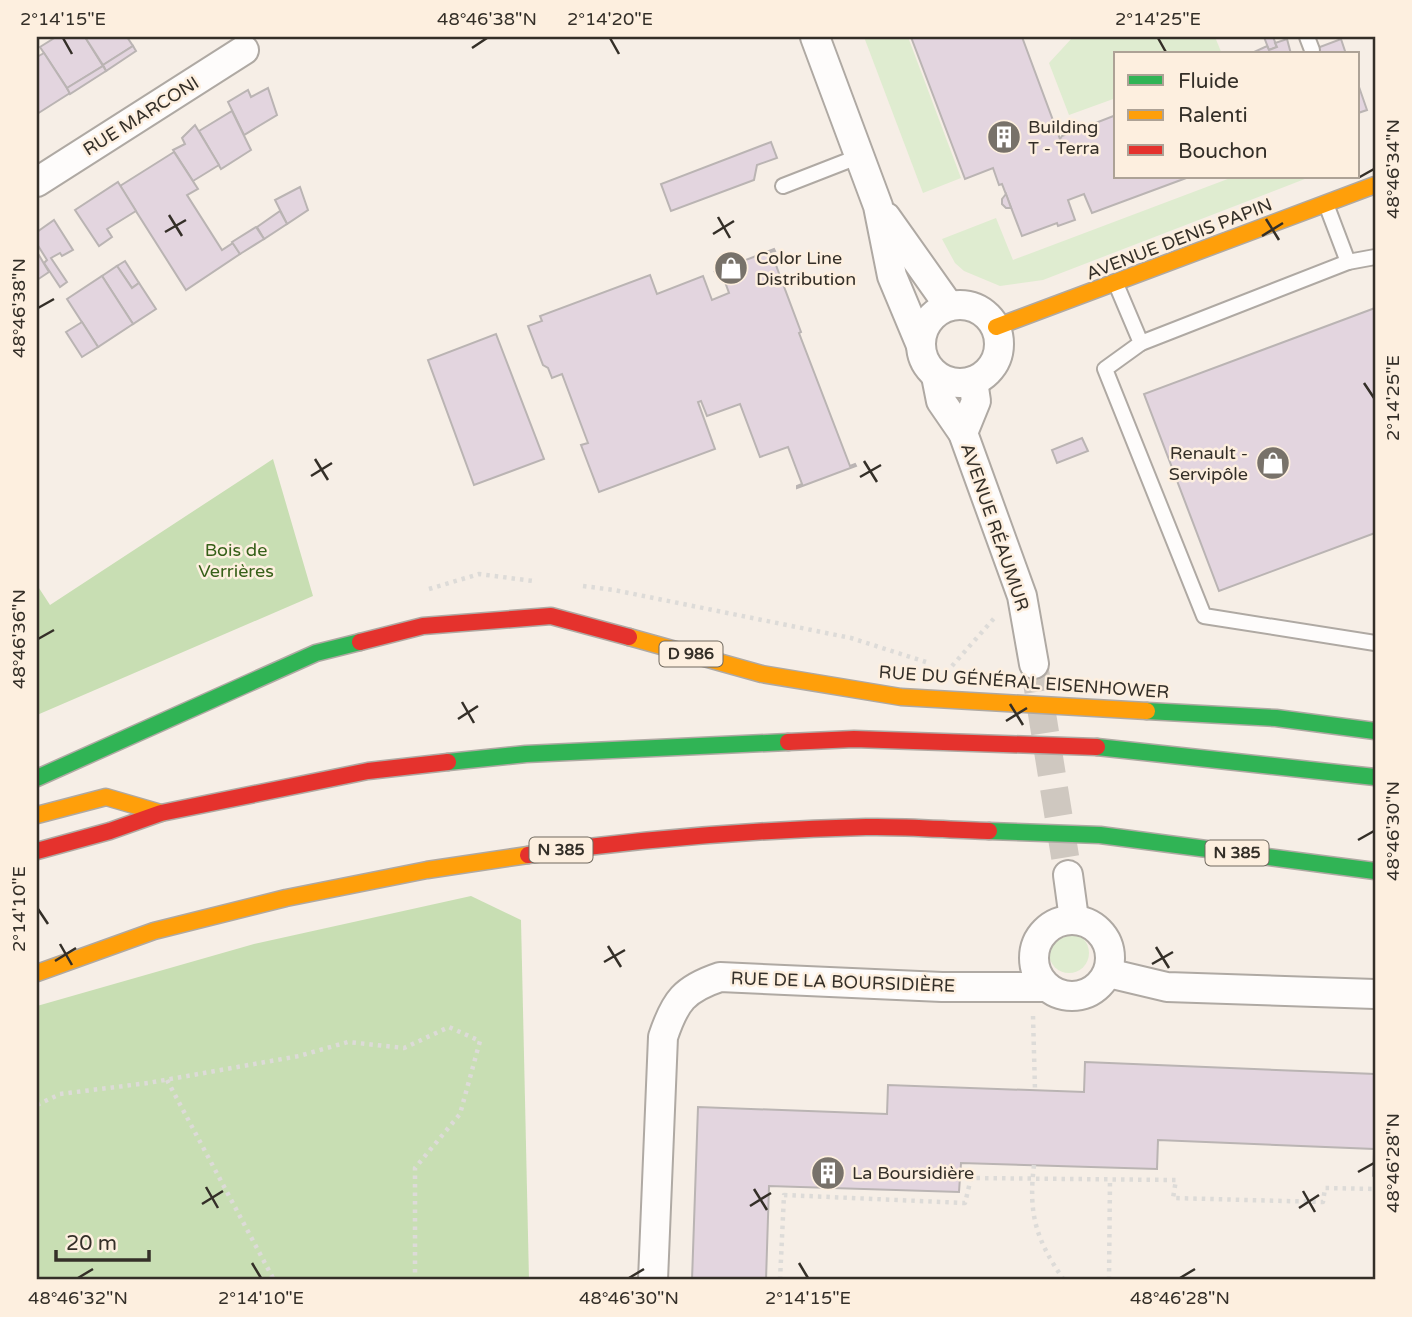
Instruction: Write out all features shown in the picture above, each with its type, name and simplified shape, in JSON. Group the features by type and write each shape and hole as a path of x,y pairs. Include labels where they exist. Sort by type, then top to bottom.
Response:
{"main road":[{"name":"AVENUE DENIS PAPIN","path":"996,327 1325,204 1364,184"},
{"name":"RUE DU GÉNÉRAL EISENHOWER","path":"37,778 316,653 423,626 551,616 762,674 901,697 1276,718 1375,731"},
{"path":"37,851 110,831 161,813 368,771 513,755 854,739 1092,746 1375,777"},
{"path":"37,815 106,797 161,813"},
{"name":"N 385","path":"37,973 154,931 286,898 389,877 576,848 716,835 869,827 1100,835 1375,872"}],"street":[{"path":"815,37 878,206 892,276 927,367 936,376 960,384 974,381 985,375 994,365 999,339 996,327 981,310 960,304 938,311 923,330 920,343"},
{"name":"RUE MARCONI","path":"37,182 244,50"},
{"path":"878,206 949,306"},
{"name":"AVENUE RÉAUMUR","path":"936,376 941,401 963,433 1022,596 1034,664"},
{"name":"AVENUE RÉAUMUR","path":"963,433 976,401 974,381"},
{"path":"1068,874 1074,919"},
{"path":"1039,987 1033,956 1037,942 1053,924 1074,919 1091,924 1106,939 1111,956 1108,973 1167,987 1375,994"},
{"name":"RUE DE LA BOURSIDIÈRE","path":"653,1280 663,1037 672,1010 695,985 720,977 942,987 1039,987 1070,997 1084,995 1096,988 1108,973"}],"lane":[{"path":"783,186 860,156"},
{"path":"1325,204 1348,262"},
{"path":"1375,257 1348,262 1141,342 1105,369 1204,616 1375,643"},
{"path":"1116,283 1141,342"}],"path":[{"path":"949,669 998,614"},
{"path":"1035,1090 1039,987"},
{"path":"37,1105 60,1094 167,1080 299,1056 348,1042 404,1048 449,1027 480,1041 460,1114 415,1168 415,1280"},
{"path":"167,1080 274,1280"},
{"path":"1034,1165 1032,1215 1048,1257 1064,1280"},
{"path":"780,1280 784,1195 965,1203 971,1178 1176,1181 1173,1198 1324,1202 1325,1188 1375,1189"},
{"path":"1109,1280 1110,1179"}],"green space":[{"path":"864,37 908,37 961,178 923,193"},
{"path":"1073,37 1215,37 1221,52 1114,52 1114,99 1069,115 1049,63"},
{"path":"1230,178 1307,178 1043,280 1000,286 964,271 955,263 942,239 996,218 1013,260"},
{"name":"Bois de Verrières","path":"273,459 313,596 37,715 37,585 50,605"},
{"path":"471,896 521,920 529,1280 37,1280 37,1006 254,944"},
{"path":"1069,933 1083,939 1089,953 1083,967 1069,973 1055,967 1049,953 1055,939"}],"building":[{"path":"56,37 85,37 103,66 67,88 40,47"},
{"path":"85,37 127,37 133,46 103,65"},
{"name":"Building T - Terra","path":"911,37 1022,37 1060,139 1114,116 1114,178 1186,178 1092,213 1084,194 1068,200 1075,220 1058,226 1057,223 1022,236 993,168 965,179"},
{"path":"1264,37 1273,37 1277,47 1269,50"},
{"path":"1287,39 1290,52 1254,52 1267,46 1269,50 1277,47 1275,43"},
{"path":"1341,39 1345,52 1306,52"},
{"path":"133,46 136,51 106,71 103,65"},
{"path":"44,53 70,93 37,114 37,57"},
{"path":"103,66 106,71 70,94 67,88"},
{"path":"268,88 277,115 244,135 228,102 248,90 251,97"},
{"path":"1360,90 1367,110 1360,112"},
{"path":"232,111 251,150 221,169 199,131"},
{"path":"195,125 219,165 193,181 173,150 185,144 182,138"},
{"path":"771,142 777,158 757,165 754,180 671,211 661,184"},
{"path":"174,152 198,189 187,195 222,250 233,243 240,254 186,290 120,186"},
{"path":"118,182 136,211 107,229 112,237 99,246 75,210"},
{"path":"300,187 308,210 287,224 275,200"},
{"path":"1006,194 1011,208 1002,204"},
{"path":"280,211 287,224 264,239 257,227"},
{"path":"54,220 73,250 51,258 67,282 60,287 44,263 47,260 37,244 37,232"},
{"path":"256,227 264,239 240,254 232,242"},
{"path":"774,249 775,251 771,252 801,332 799,333 850,466 856,466 797,488 802,484 788,447 760,457 740,404 707,416 701,401 698,402 715,449 599,492 581,445 588,443 562,374 552,378 548,368 543,365 528,326 542,321 540,316 650,275 657,294 703,276 712,300 729,293 721,271 715,272"},
{"path":"37,252 49,272 37,280"},
{"path":"125,261 139,283 132,288 117,266"},
{"path":"117,266 132,288 139,283 156,309 133,324 102,276"},
{"path":"102,276 133,324 98,347 67,299"},
{"name":"Renault - Servipôle","path":"1375,308 1375,533 1219,591 1144,394"},
{"path":"82,322 98,347 82,357 66,332"},
{"path":"496,334 544,459 474,485 428,360"},
{"path":"1082,438 1088,451 1057,463 1052,450"},
{"name":"La Boursidière","path":"1085,1062 1375,1074 1375,1177 1374,1149 1158,1140 1157,1169 961,1163 959,1192 769,1186 766,1280 692,1280 698,1107 887,1114 888,1085 1084,1092"}],"tunnel":[{"path":"1034,664 1068,875"}],"traffic: fast":[{"path":"37,778 316,653 360,642"},
{"path":"1147,711 1276,718 1375,731"},
{"path":"448,762 526,754 788,742"},
{"path":"1097,747 1375,777"},
{"path":"989,831 1100,835 1375,871"}],"traffic: slow":[{"path":"996,327 1375,185"},
{"path":"629,637 762,674 901,697 1147,711"},
{"path":"37,815 106,797 161,813"},
{"path":"37,973 154,931 286,898 427,870 528,855"}],"traffic: jam":[{"path":"360,642 423,626 551,616 629,637"},
{"path":"788,742 854,739 1097,747"},
{"path":"37,851 110,831 161,813 368,771 448,762"},
{"path":"528,855 654,840 782,830 881,827 989,831"}],"place":[{"name":"Building T - Terra","path":"1004,137"},
{"name":"Color Line Distribution","path":"731,268"},
{"name":"Renault - Servipôle","path":"1273,463"},
{"name":"La Boursidière","path":"828,1173"}]}
